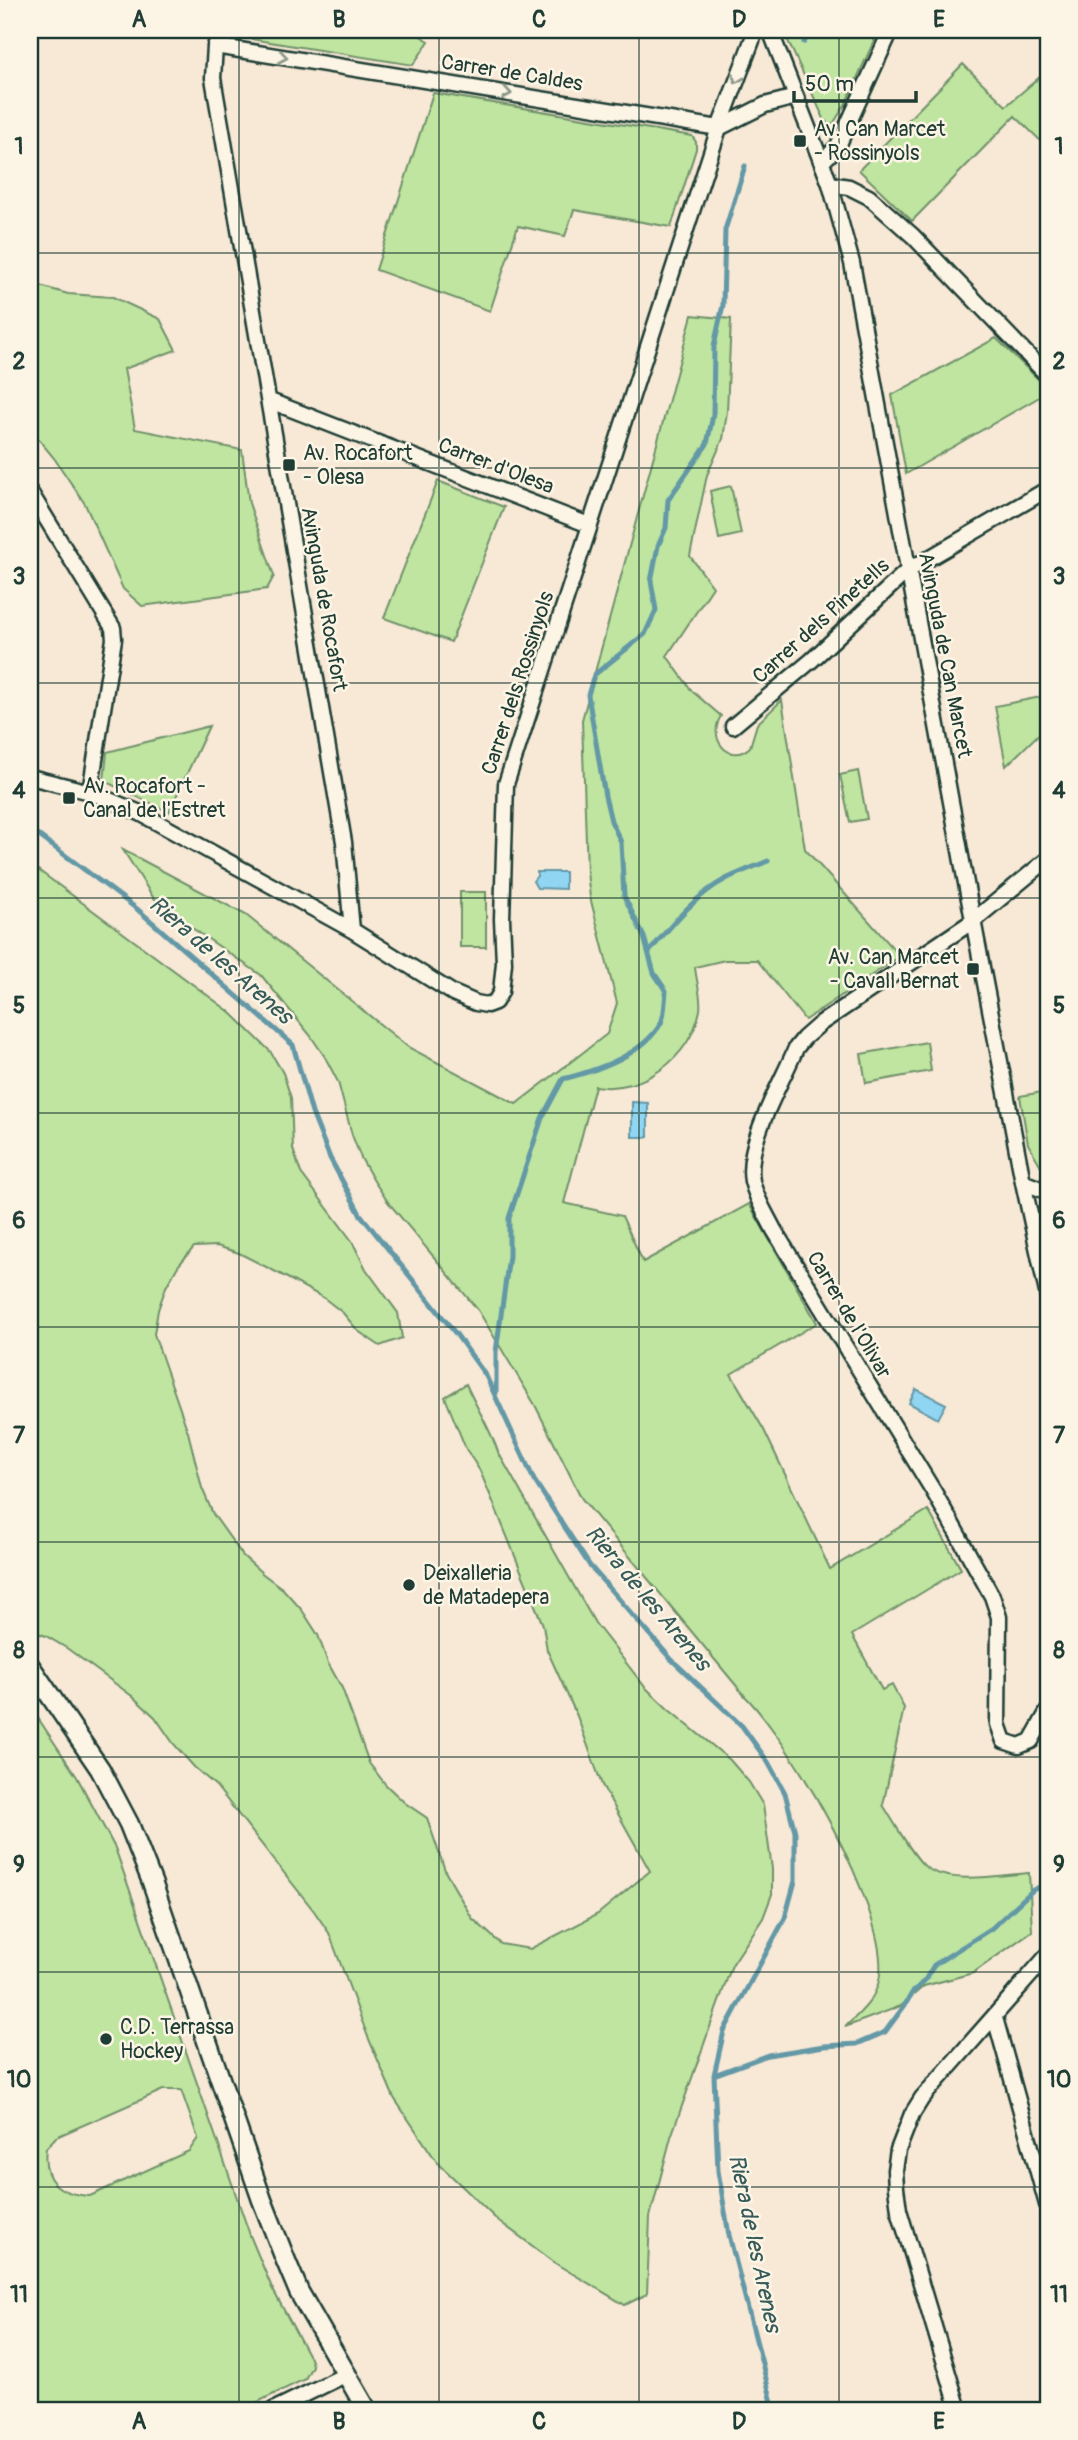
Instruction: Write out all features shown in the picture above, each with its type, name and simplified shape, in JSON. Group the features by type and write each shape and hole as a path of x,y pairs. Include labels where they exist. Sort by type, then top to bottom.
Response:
{"street":[{"name":"Avinguda de Rocafort","path":"223,30 215,46 213,78 344,842 352,930"},
{"name":"Carrer dels Rossinyols","path":"30,777 90,792 140,813 352,930 453,993 487,1005 499,998 503,985 504,963 502,919 506,784 719,128 756,30"},
{"name":"Avinguda de Can Marcet","path":"770,30 830,184 852,263 973,921 1048,1297"},
{"path":"822,162 838,146 891,30"},
{"name":"Carrer de Caldes","path":"215,46 719,128"},
{"path":"719,128 765,105 796,97"},
{"path":"830,184 849,187 869,197 913,236 1048,376"},
{"name":"Carrer d'Olesa","path":"270,401 589,525"},
{"name":"Carrer dels Pinetells","path":"733,726 812,660 907,571 1048,489"},
{"path":"30,492 113,628 114,639 90,792"},
{"path":"973,921 1048,859"},
{"name":"Carrer de l'Olivar","path":"973,921 843,1006 804,1038 796,1048 754,1146 752,1178 759,1201 774,1230 934,1492 992,1596 999,1617 998,1724 1004,1741 1013,1746 1026,1744 1035,1735 1048,1711"},
{"path":"1024,1182 1048,1192"},
{"path":"30,1665 100,1769 129,1824 152,1882 285,2261 299,2292 367,2410"},
{"path":"959,2410 899,2210 895,2170 903,2134 922,2098 1048,1955"},
{"path":"995,2018 1048,2208"},
{"path":"273,2410 346,2374"}],"green space":[{"path":"239,30 410,30 429,41 413,65 245,38"},
{"path":"783,30 879,30 845,105 833,124 828,124 824,119"},
{"path":"963,64 1006,106 1048,70 1048,148 1015,116 912,221 859,170"},
{"path":"433,93 692,136 696,149 671,227 574,210 565,236 518,226 490,311 376,270"},
{"path":"30,283 68,294 113,297 160,319 176,350 124,369 135,429 242,450 249,503 274,576 267,589 142,606 123,589 85,504 54,458 30,429"},
{"path":"692,315 731,319 727,412 723,439 707,475 690,556 713,587 667,656 692,691 721,716 717,724 718,740 728,751 742,752 750,747 757,724 782,700 805,849 900,956 805,1020 757,960 725,960 695,967 700,1010 695,1027 675,1057 647,1078 613,1087 595,1086 564,1203 622,1216 643,1262 749,1204 817,1323 731,1374 764,1430 830,1569 928,1510 961,1569 852,1635 882,1690 892,1685 904,1708 883,1805 916,1856 927,1868 937,1873 976,1878 1029,1873 1032,1931 973,1973 924,1986 901,2006 845,2027 876,1991 880,1975 878,1945 853,1869 810,1787 764,1718 582,1499 535,1405 478,1310 388,1202 374,1181 352,1135 338,1082 310,1035 261,975 173,915 153,897 123,850 246,915 408,1047 516,1104 607,1034 617,1003 590,897 582,720"},
{"path":"996,338 1048,392 906,474 892,395"},
{"path":"438,481 504,507 451,642 384,618"},
{"path":"731,486 741,534 719,539 710,491"},
{"path":"1041,697 1047,726 1006,766 995,706"},
{"path":"209,726 169,812 104,781 107,752"},
{"path":"858,771 867,819 850,822 840,775"},
{"path":"30,864 230,1012 270,1051 283,1073 291,1098 293,1149 301,1173 352,1241 366,1269 398,1313 402,1338 380,1346 358,1331 343,1313 324,1298 280,1274 239,1253 217,1246 194,1247 178,1266 166,1287 154,1334 188,1432 202,1488 213,1514 243,1556 283,1589 302,1610 318,1635 328,1663 342,1688 369,1763 386,1785 405,1803 427,1818 446,1873 472,1918 501,1944 530,1949 598,1914 650,1871 602,1785 577,1716 547,1650 543,1625 480,1471 466,1449 445,1397 466,1384 498,1452 595,1623 645,1687 730,1760 749,1782 763,1805 772,1869 772,1894 763,1918 732,1965 671,2137 650,2217 647,2294 625,2305 558,2265 495,2218 437,2162 394,2098 329,1933 314,1911 216,1786 194,1767 155,1717 132,1696 68,1649 30,1630"},
{"path":"460,892 486,892 486,947 460,947"},
{"path":"927,1042 931,1071 866,1083 861,1054"},
{"path":"1048,1091 1048,1164 1041,1166 1028,1144 1020,1096"},
{"name":"C.D. Terrassa Hockey","path":"30,1706 77,1777 115,1848 251,2238 272,2288 312,2366 305,2379 241,2410 30,2410","holes":["163,2090 181,2090 198,2138 189,2151 90,2196 61,2189 50,2177 45,2159 46,2148 56,2137"]}],"water":[{"path":"537,872 565,872 565,889 537,888 533,881"},
{"path":"632,1102 648,1103 648,1137 632,1137"},
{"path":"916,1389 946,1404 938,1419 909,1403"}],"waterway":[{"path":"804,42 812,30"},
{"path":"496,1393 496,1352 509,1256 509,1218 542,1118 563,1079 603,1066 631,1053 653,1034 663,1016 666,991 654,973 644,937 624,896 621,842 611,821 605,796 588,695 594,675 645,634 656,610 651,581 658,546 666,528 668,500 707,444 713,415 714,346 723,305 725,230 745,166"},
{"name":"Riera de les Arenes","path":"30,829 137,909 293,1045 312,1113 330,1158 360,1214 456,1334 486,1376 534,1480 590,1566 671,1659 742,1726 768,1762 785,1793 795,1832 795,1881 785,1918 724,2031 714,2075 718,2171 729,2235 774,2410"},
{"path":"649,952 684,912 704,894 726,879 768,861"},
{"path":"714,2075 768,2055 857,2044 885,2032 934,1965 992,1928 1033,1890 1048,1883"}],"place":[{"name":"Av. Can Marcet - Rossinyols","path":"800,141"},
{"name":"Av. Rocafort - Olesa","path":"289,465"},
{"name":"Av. Rocafort - Canal de l'Estret","path":"69,798"},
{"name":"Av. Can Marcet - Cavall Bernat","path":"973,969"},
{"name":"Deixalleria de Matadepera","path":"409,1585"},
{"name":"C.D. Terrassa Hockey","path":"106,2039"}]}
